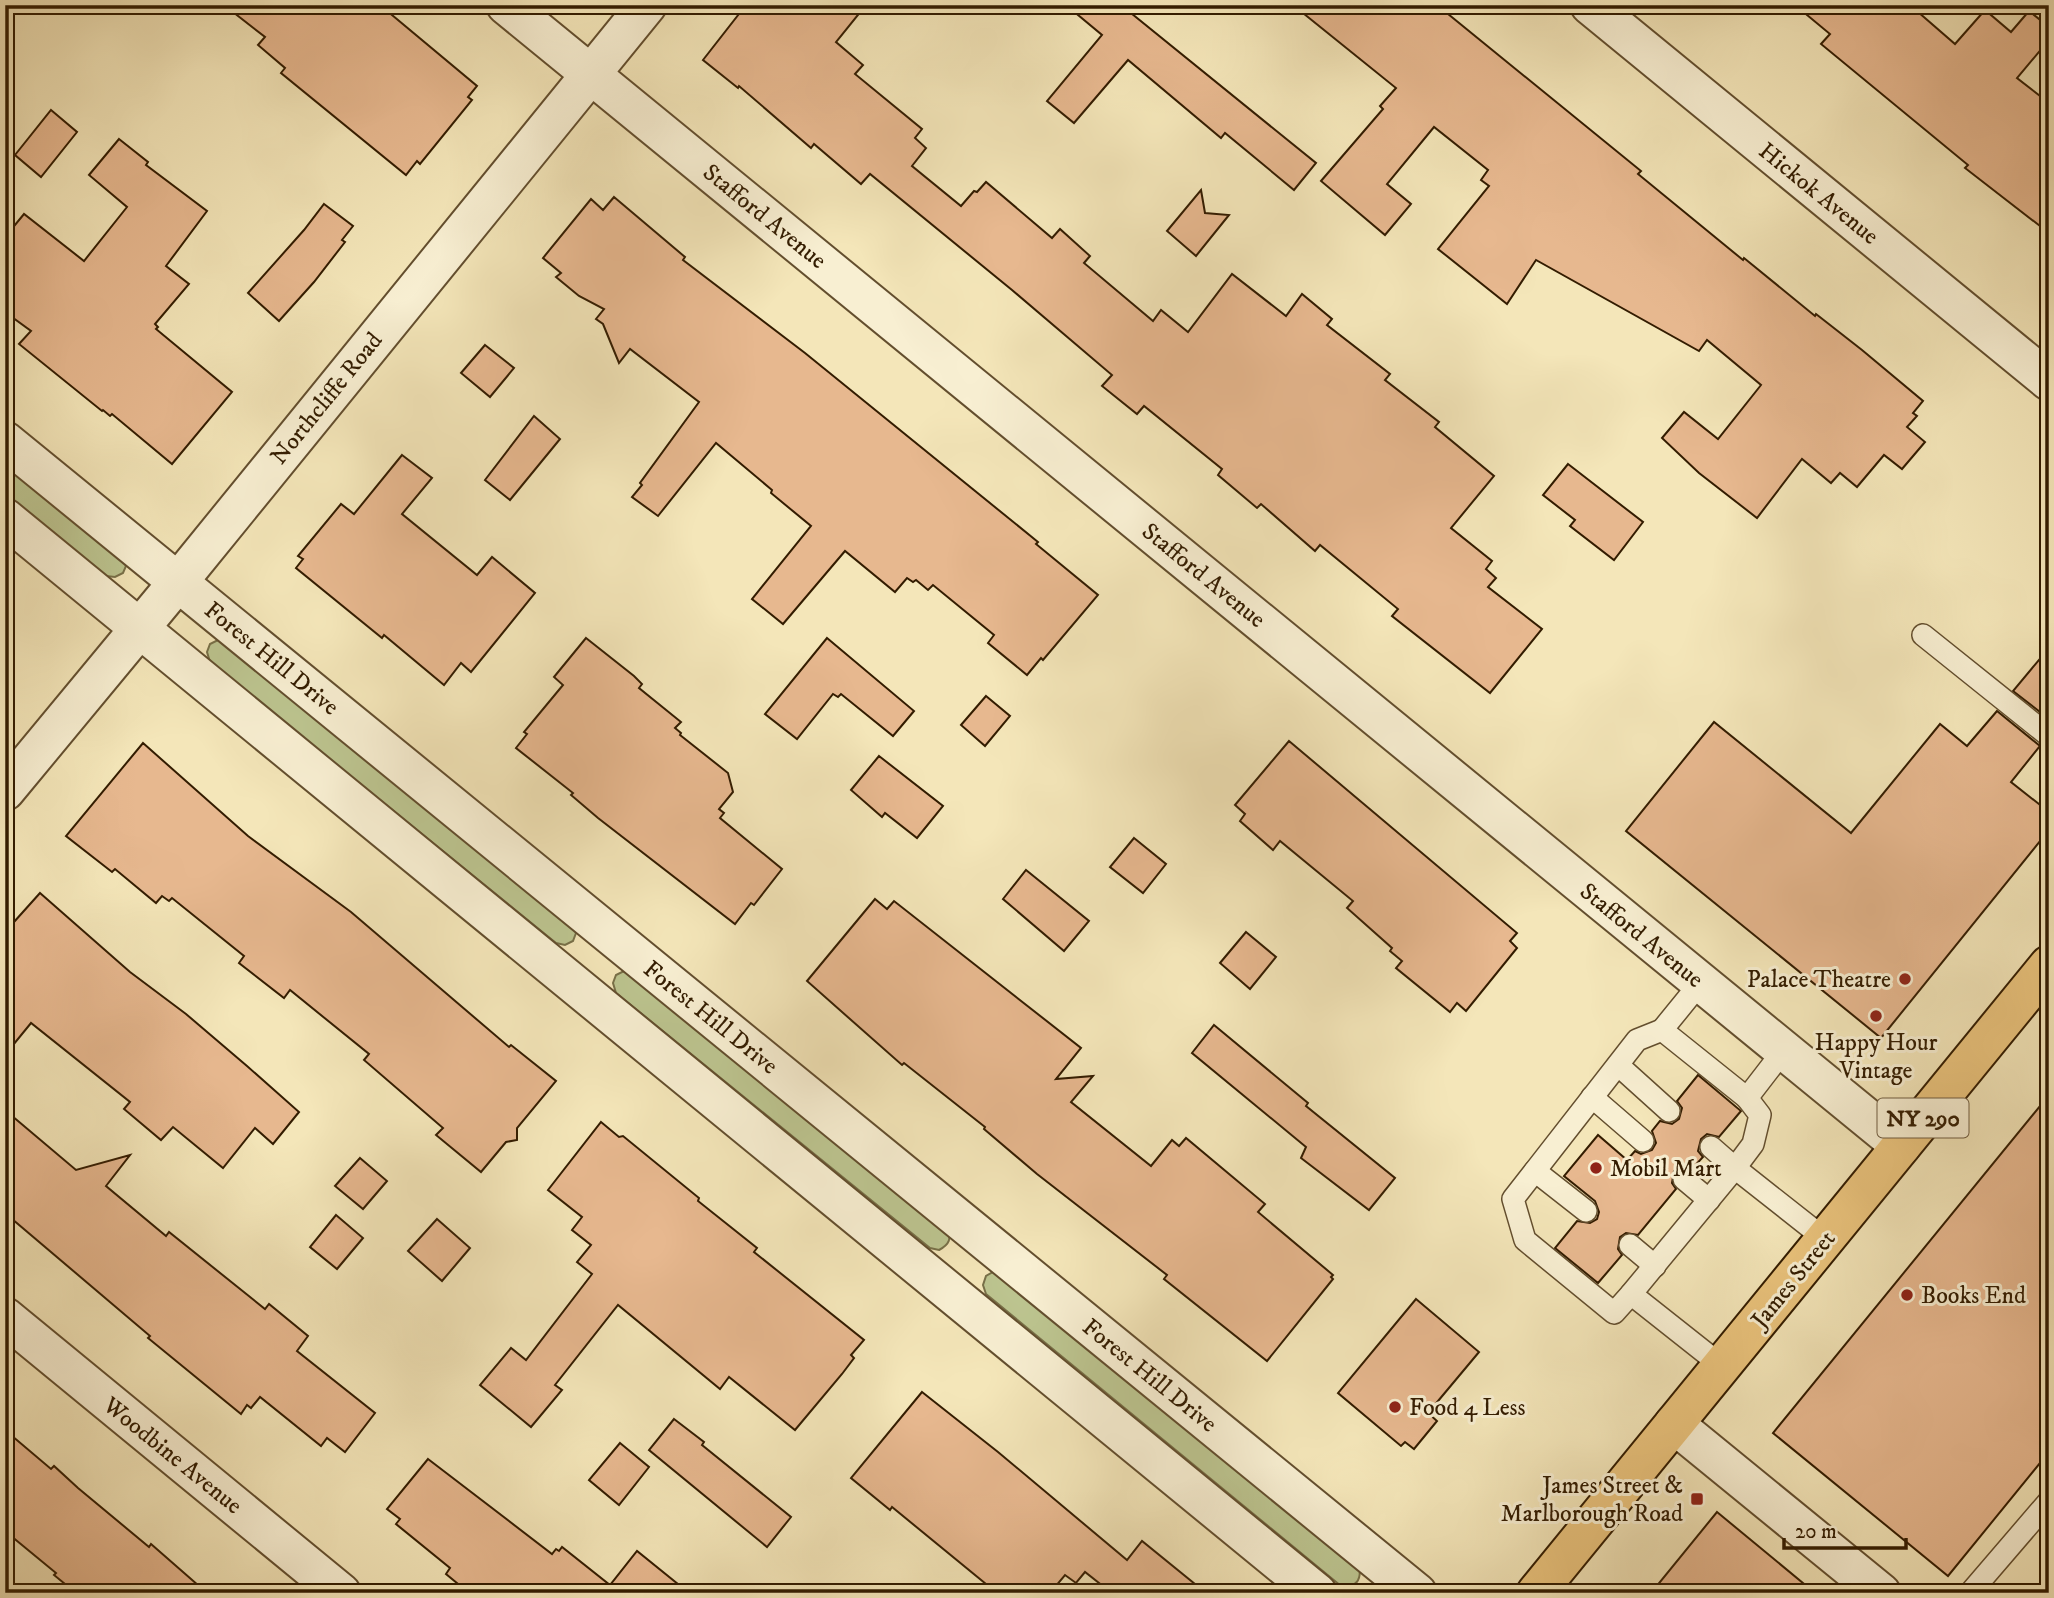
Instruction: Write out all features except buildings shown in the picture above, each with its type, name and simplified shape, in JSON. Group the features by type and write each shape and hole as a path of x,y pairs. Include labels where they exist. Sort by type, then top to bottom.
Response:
{"main road":[{"name":"James Street","path":"1536,1593 2049,965"}],"street":[{"name":"Stafford Avenue","path":"506,5 1901,1146"},
{"name":"Northcliffe Road","path":"5,791 647,5"},
{"name":"Hickok Avenue","path":"1590,5 2049,381"},
{"name":"Forest Hill Drive","path":"5,441 971,1230 1400,1588"},
{"path":"5,518 1317,1593"},
{"path":"573,983 612,936"},
{"path":"932,1278 971,1230"},
{"name":"Woodbine Avenue","path":"5,1317 341,1593"},
{"path":"1674,1424 1881,1593"}],"lane":[{"path":"1923,635 2049,736"},
{"path":"1662,1030 1747,1098 1760,1115 1753,1144 1614,1313 1525,1240 1513,1199 1637,1040 1662,1030 1701,982"},
{"path":"1747,1098 1784,1050"},
{"path":"1618,1065 1669,1111"},
{"path":"1592,1097 1643,1141"},
{"path":"1711,1147 1825,1240"},
{"path":"1535,1171 1586,1211"},
{"path":"1684,1179 1709,1200"},
{"path":"1630,1245 1655,1266"},
{"path":"1631,1294 1721,1366"},
{"path":"1970,1593 2049,1501"}],"green space":[{"path":"5,460 123,556 126,566 123,573 115,577 106,576 5,495"},
{"path":"227,640 574,923 576,933 573,941 565,945 556,943 210,662 207,652 210,644"},
{"path":"633,971 948,1228 949,1238 945,1246 939,1250 930,1248 616,993 613,983 616,975"},
{"path":"993,1272 1359,1566 1360,1575 1357,1582 1351,1586 1341,1586 986,1294 983,1285 986,1276"}],"place":[{"name":"Palace Theatre","path":"1905,979"},
{"name":"Happy Hour Vintage","path":"1876,1016"},
{"name":"Mobil Mart","path":"1596,1168"},
{"name":"Books End","path":"1907,1295"},
{"name":"Food 4 Less","path":"1395,1407"},
{"name":"James Street & Marlborough Road","path":"1697,1499"}]}
